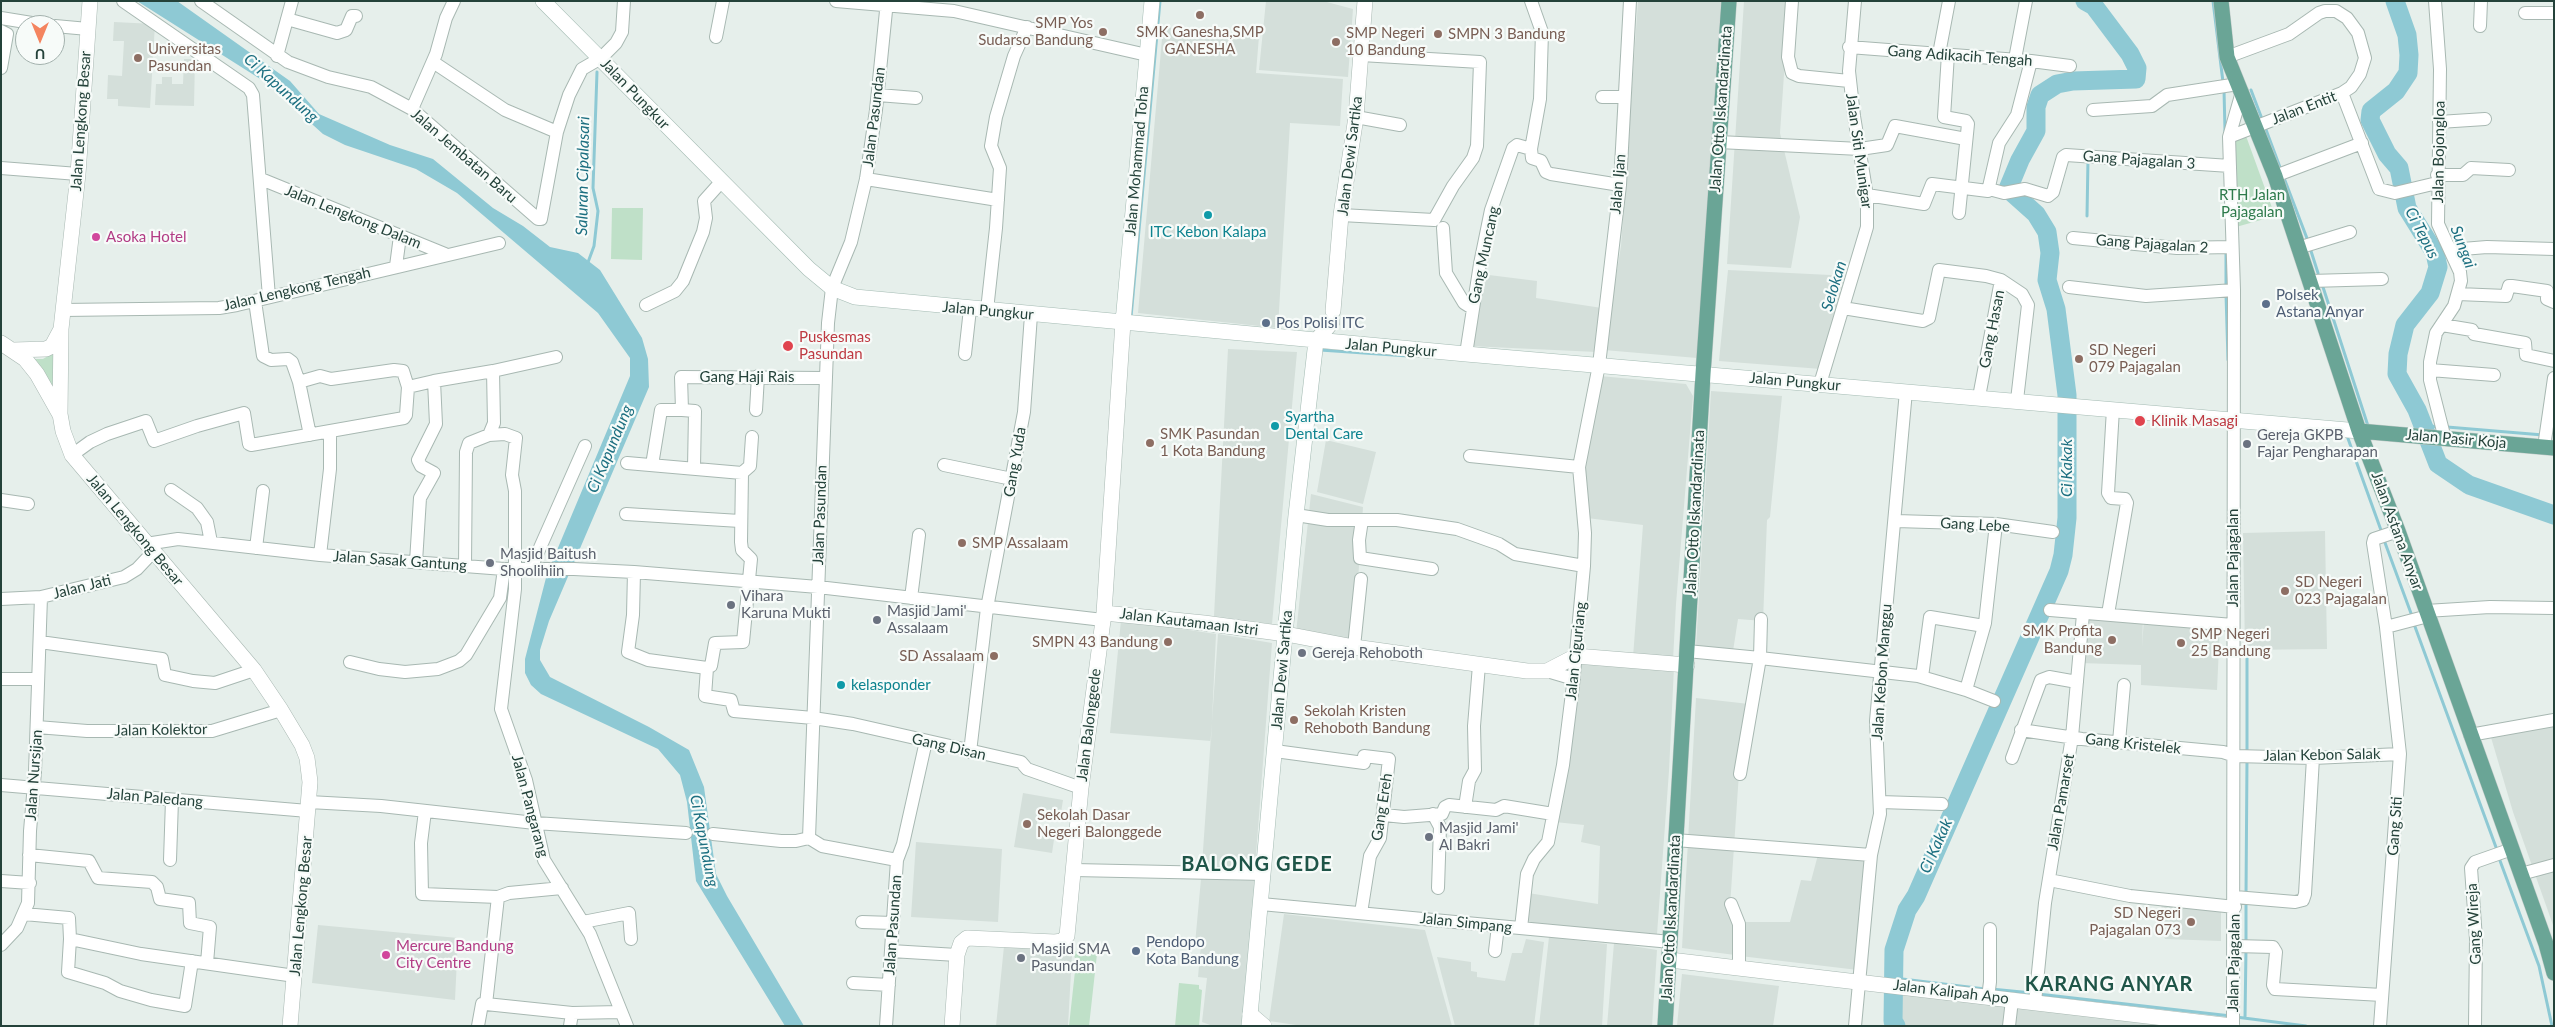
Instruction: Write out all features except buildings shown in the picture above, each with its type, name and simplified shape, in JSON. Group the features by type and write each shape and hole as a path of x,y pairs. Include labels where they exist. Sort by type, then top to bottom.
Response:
{"main road":[{"name":"Jalan Otto Iskandardinata","path":"1665,1026 1703,374 1729,1"},
{"name":"Jalan Astana Anyar","path":"2221,1 2228,57 2302,247 2310,281 2358,430 2398,531 2520,874 2550,944 2554,974"},
{"name":"Jalan Pasir Koja","path":"2358,430 2549,447"}],"street":[{"name":"Jalan Lengkong Besar","path":"90,1 78,174 61,329 60,414 63,431 72,455 254,670 281,710 302,745 307,758 310,782 309,806 290,1026"},
{"name":"Jalan Lengkong Dalam","path":"123,1 249,88 256,107 269,297"},
{"name":"Jalan Jembatan Baru","path":"201,1 288,62 328,77 371,87 412,109 538,219 543,216 557,132 568,95 582,69 601,58 616,43 622,32 624,1"},
{"path":"277,56 292,1"},
{"path":"412,109 433,62 454,1"},
{"name":"Jalan Pungkur","path":"543,1 809,269 832,288 855,297 1316,341 1979,397 2018,398 2058,404 2358,430"},
{"path":"716,36 723,1"},
{"path":"836,1 954,11 1147,55"},
{"name":"Jalan Mohammad Toha","path":"1123,322 1152,1"},
{"name":"Jalan Dewi Sartika","path":"1250,1020 1296,515 1316,341 1333,316 1341,215 1356,117 1365,1"},
{"path":"1531,1 1542,32 1540,99 1531,149 1532,158 1541,161 1546,172 1551,174 1620,184"},
{"name":"Jalan Ijan","path":"1599,366 1620,184 1630,1"},
{"path":"1792,1 1788,57 1792,73 1799,76 1849,80"},
{"name":"Jalan Siti Munigar","path":"1820,384 1867,227 1867,197 1849,80 1849,48 1855,1"},
{"path":"1950,1 1945,55 1944,117 1968,122 1958,213"},
{"path":"2015,59 2026,1"},
{"name":"Jalan Bojongloa","path":"2435,1 2440,69 2437,180 2438,224 2460,272 2461,281 2461,295 2442,325 2432,348 2432,370 2444,438"},
{"path":"2480,26 2481,1"},
{"name":"Jalan Pasundan","path":"886,1026 897,860 822,846 809,838 825,378 832,288 852,242 866,179 878,95 887,4"},
{"name":"Jalan Entit","path":"2228,57 2290,34 2318,13 2336,12 2347,18 2358,33 2365,58 2360,74 2351,87 2229,136"},
{"path":"2525,13 2554,13"},
{"path":"288,19 337,33 346,30 352,16 356,16"},
{"path":"1,18 15,20"},
{"path":"65,27 88,29"},
{"path":"986,310 998,200 999,164 991,146 996,117 1014,56 1027,27"},
{"path":"1,30 7,34 1,68"},
{"name":"Gang Adikacih Tengah","path":"1849,48 2031,60 2070,66"},
{"path":"1341,215 1434,220 1452,186 1472,158 1477,146 1480,62 1362,55"},
{"path":"1988,190 1999,143 2017,115 2031,60"},
{"path":"433,62 505,110 557,132"},
{"path":"2092,110 2152,106 2168,96 2240,88"},
{"name":"Jalan Pajagalan","path":"2232,1026 2239,756 2233,625 2234,290 2228,247 2229,136 2240,88"},
{"path":"2342,92 2379,189 2395,193 2409,190 2437,180 2464,175 2471,168 2509,170"},
{"path":"878,95 916,98"},
{"path":"1602,97 1624,97"},
{"path":"1356,117 1400,124"},
{"path":"2439,122 2484,119"},
{"path":"1719,142 1860,149 1887,145 1895,126 1966,140"},
{"path":"2274,176 2362,143"},
{"name":"Gang Muncang","path":"1466,354 1472,308 1492,210 1512,150 1516,145 1531,149"},
{"name":"Gang Pajagalan 3","path":"1867,197 1924,204 1932,184 1988,190 2009,191 2025,189 2045,196 2050,194 2055,186 2063,157 2066,155 2230,166"},
{"path":"1,168 78,174"},
{"name":"Jalan Lengkong Dalam","path":"260,179 445,254"},
{"path":"866,179 998,200"},
{"path":"646,305 675,291 683,281 703,232 706,218 704,201 721,182"},
{"path":"1443,228 1446,273 1464,303 1472,308"},
{"path":"2302,247 2350,232"},
{"path":"396,266 400,236"},
{"name":"Gang Pajagalan 2","path":"2074,238 2177,248 2228,247"},
{"name":"Jalan Lengkong Tengah","path":"63,310 219,308 499,243"},
{"path":"2450,250 2487,247 2554,249"},
{"name":"Gang Hasan","path":"1843,309 1923,321 1929,318 1939,270 1986,276 2000,284 1979,397"},
{"path":"2310,281 2382,279"},
{"path":"2000,284 2022,294 2028,305 2018,398"},
{"path":"2461,295 2506,296 2509,286 2512,286 2547,291 2547,299 2554,302"},
{"path":"2070,287 2146,296 2234,290"},
{"path":"255,301 263,356 272,360 288,359 292,362 299,382 310,434"},
{"path":"965,354 970,309"},
{"name":"Gang Yuda","path":"970,752 987,608 1024,412 1030,315"},
{"name":"Jalan Balonggede","path":"957,955 961,943 967,938 1062,941 1068,929 1081,788 1103,616 1123,322"},
{"path":"2442,325 2472,330 2474,334 2525,343 2526,355 2554,361"},
{"path":"8,346 46,349 52,346 61,329"},
{"path":"8,346 25,359 37,374 60,414"},
{"path":"408,387 556,357"},
{"name":"Jalan Ciguriang","path":"1521,928 1527,874 1534,859 1548,842 1563,765 1574,678 1584,566 1585,533 1579,467 1599,366"},
{"path":"72,455 98,438 146,421 153,441 196,426 244,413 250,445 404,418 406,415 408,387 402,371 394,370 330,379 320,376 299,382"},
{"path":"2432,370 2494,375"},
{"path":"489,435 494,423 493,371"},
{"path":"756,410 758,376"},
{"name":"Gang Haji Rais","path":"682,410 681,377 758,376 825,378"},
{"path":"2549,447 2554,378"},
{"path":"416,562 420,498 434,473 421,466 418,460 436,424 434,381"},
{"name":"Jalan Kebon Manggu","path":"1855,1026 1871,855 1880,814 1876,721 1896,521 1906,391"},
{"path":"2108,614 2127,502 2125,499 2111,498 2108,493 2113,409"},
{"path":"652,465 661,410 682,410 695,411 694,468"},
{"path":"320,555 329,478 330,430"},
{"path":"350,662 379,669 405,672 438,669 459,661 466,655 500,598 510,569 515,491 512,475 516,438 505,434 489,435 469,442 466,452 465,566"},
{"path":"634,572 633,615 628,652 648,660 707,668 711,666 715,643 743,642 751,559 742,547 740,521 742,473 750,466 752,437"},
{"path":"536,568 585,446"},
{"path":"1470,456 1579,467"},
{"path":"627,463 742,473"},
{"path":"944,465 1012,479"},
{"path":"171,490 197,508 207,522 212,542"},
{"path":"256,548 264,491"},
{"path":"1,500 28,504"},
{"path":"626,514 740,521"},
{"path":"1296,515 1328,520 1397,520 1457,529 1500,544 1515,554 1584,566"},
{"path":"1362,520 1359,540 1360,558 1432,569"},
{"name":"Gang Lebe","path":"1896,521 1996,524 2053,532"},
{"path":"1966,690 1984,626 1996,524"},
{"name":"Gang Siti","path":"2380,1026 2400,754 2386,627 2373,543 2374,539 2398,531"},
{"path":"912,598 920,535"},
{"name":"Jalan Sasak Gantung","path":"150,548 173,539 320,555 465,566 634,572 818,587 987,608 1103,616"},
{"name":"Jalan Jati","path":"1,599 41,598 124,577 138,569 150,548"},
{"name":"Jalan Pangarang","path":"510,569 513,618 501,691 501,709 526,780 544,860 583,922 597,949 627,1026"},
{"path":"1354,647 1361,579"},
{"name":"Jalan Nursijan","path":"1,945 17,928 28,903 41,598"},
{"path":"2386,627 2427,614 2490,607 2553,608"},
{"path":"2050,610 2233,625"},
{"name":"Jalan Pamarset","path":"2035,996 2049,880 2072,737 2083,614"},
{"name":"Jalan Kautamaan Istri","path":"1103,616 1195,621 1286,634 1354,647 1527,671 1547,671 1576,656"},
{"path":"1922,678 1930,617 1984,626"},
{"path":"1740,774 1760,658 1761,619"},
{"path":"40,642 162,659 165,675 193,681 216,683 254,670"},
{"path":"1576,656 1760,658 1882,671 1922,678 1966,690 1994,701"},
{"path":"1465,807 1469,781 1475,770 1474,726 1479,665"},
{"name":"Gang Disan","path":"707,668 705,696 731,700 734,711 812,718 1022,762 1027,769 1081,788"},
{"path":"1547,671 1574,678"},
{"path":"2012,758 2021,730 2044,677 2078,682"},
{"path":"1,679 38,679"},
{"path":"2119,742 2124,685"},
{"name":"Jalan Kolektor","path":"37,727 87,731 212,731 281,710"},
{"path":"2470,735 2554,720"},
{"name":"Gang Kristelek","path":"2021,730 2224,752 2239,756"},
{"path":"897,860 903,844 926,741"},
{"name":"Gang Ereh","path":"1275,751 1364,762 1364,756 1389,759 1380,838 1370,856 1361,913"},
{"name":"Jalan Kebon Salak","path":"2239,756 2313,758 2400,754"},
{"path":"2049,880 2130,896 2235,902 2295,902 2303,900 2306,884 2313,758"},
{"name":"Jalan Paledang","path":"1,785 172,800 425,811 535,823 686,833"},
{"path":"170,860 172,800"},
{"path":"1880,802 1942,804"},
{"path":"1384,815 1404,817 1442,814 1446,805 1496,810 1504,806 1552,814"},
{"path":"425,811 421,843 422,894 498,897 509,893 562,888"},
{"path":"1433,814 1440,827 1438,888"},
{"path":"714,834 781,841 796,841 809,838"},
{"path":"1675,840 1871,855"},
{"name":"Gang Wireja","path":"2475,1026 2476,939 2471,868 2475,862 2512,849"},
{"path":"29,855 89,861 98,878 152,882 157,887 160,899 189,903 190,924 210,928 207,964"},
{"path":"2520,874 2554,865"},
{"path":"1074,870 1264,874"},
{"path":"1,881 30,883"},
{"path":"486,1004 498,897"},
{"name":"Jalan Simpang","path":"1261,904 1671,942"},
{"path":"1731,904 1739,924 1739,968"},
{"path":"583,922 629,913 631,939"},
{"path":"24,914 69,918 72,939 68,972 162,1002 186,1004 192,961"},
{"path":"862,922 893,923"},
{"path":"1495,952 1498,926"},
{"path":"1989,990 1990,929"},
{"path":"72,939 207,964 295,976"},
{"path":"2235,946 2273,947 2276,952 2273,985 2275,988 2382,995"},
{"path":"891,951 957,955 952,1026"},
{"name":"Jalan Kalipah Apo","path":"1670,960 1904,987 1989,990 2012,1000 2035,996 2232,1026"},
{"path":"852,984 889,985"},
{"path":"2009,1026 2012,1000"},
{"path":"478,1026 482,1004 571,1020 620,1012"},
{"path":"1250,1020 1264,1026"}],"shaded area":[{"path":"1266,1 1323,1 1353,9 1348,77 1259,70"},
{"path":"1638,1 1721,1 1697,358 1604,350 1621,246"},
{"path":"1744,1 1789,1 1780,133 1800,217 1791,268 1727,264"},
{"name":"Universitas Pasundan","path":"114,22 155,24 150,108 118,106 118,99 107,99 108,75 122,76 124,41 113,41"},
{"name":"ITC Kebon Kalapa","path":"1163,27 1259,36 1256,73 1343,79 1340,126 1290,123 1278,328 1138,313"},
{"name":"Universitas Pasundan","path":"184,59 195,59 194,106 155,105 156,84 162,84 162,77 172,77 172,84 183,84"},
{"path":"1728,270 1851,276 1821,369 1719,361"},
{"path":"1481,274 1537,281 1536,298 1602,308 1597,352 1469,346"},
{"path":"1228,349 1297,352 1272,624 1214,616"},
{"path":"1600,376 1686,384 1693,396 1673,660 1633,657 1643,525 1587,518 1583,470"},
{"path":"1711,391 1782,396 1770,517 1767,520 1763,621 1738,619 1733,651 1696,646"},
{"path":"1326,440 1376,452 1363,504 1317,492"},
{"path":"1311,494 1363,507 1354,639 1296,633"},
{"name":"SD Negeri 023 Pajagalan","path":"2325,531 2327,649 2245,650 2243,533"},
{"name":"SMP Negeri 25 Bandung","path":"2084,615 2143,617 2142,647 2144,618 2220,625 2217,690 2141,685 2141,665 2080,663"},
{"path":"1121,620 1216,634 1211,741 1110,733"},
{"path":"1218,634 1272,643 1255,868 1202,865"},
{"path":"1582,661 1674,667 1669,771 1657,934 1642,936 1526,924 1528,893 1598,904 1600,846 1581,842 1584,825 1555,822"},
{"path":"1696,698 1749,704 1740,758 1730,906 1737,918 1735,955 1682,948"},
{"path":"2554,724 2554,928 2513,812 2490,734"},
{"name":"Sekolah Dasar Negeri Balonggede","path":"1023,793 1063,800 1060,819 1038,816 1036,829 1055,833 1052,853 1014,847"},
{"path":"916,842 1002,849 998,922 911,917"},
{"path":"1819,851 1870,854 1858,970 1740,956 1741,922 1790,922 1801,880 1811,881"},
{"path":"1201,879 1255,881 1243,1026 1213,1026 1202,1022 1207,978 1198,977 1201,944 1195,944"},
{"name":"SD Negeri Pajagalan 073","path":"2162,900 2221,907 2221,941 2165,939 2160,925"},
{"path":"1284,914 1425,930 1452,1026 1303,1026 1269,1021"},
{"path":"318,925 458,938 455,1000 312,983"},
{"path":"1549,937 1607,944 1602,1026 1539,1026"},
{"path":"1526,939 1544,942 1534,1026 1455,1026 1437,957 1471,962 1471,971 1477,972 1477,977 1505,981 1512,953 1522,953"},
{"path":"1614,943 1657,950 1652,1026 1607,1026"},
{"path":"1004,946 1064,948 1072,954 1068,1026 996,1026"},
{"path":"1682,974 1779,986 1773,1026 1677,1026"},
{"path":"1901,992 2206,1026 1901,1026"}],"green space":[{"name":"RTH Jalan Pajagalan","path":"2246,136 2275,216 2236,227 2233,142"},
{"path":"612,208 643,208 642,260 611,259"},
{"path":"59,349 54,392 34,359 43,359"},
{"path":"1073,951 1097,954 1089,1026 1069,1026 1076,962"},
{"path":"1179,983 1199,985 1199,989 1202,990 1199,1026 1175,1026"}],"water":[{"name":"Ci Kapundung","path":"137,1 177,1 290,81 319,114 390,145 433,159 493,208 523,226 550,247 578,253 600,270 642,338 648,359 649,387 549,621 540,650 540,660 550,677 649,727 689,750 704,787 716,874 727,896 804,1026 785,1026 696,881 687,802 680,775 658,749 541,694 531,685 525,673 525,659 547,574 630,376 630,358 598,313 457,193 416,169 345,145 323,134 265,82"}],"waterway":[{"path":"1131,317 1160,1"},
{"name":"Ci Kakak","path":"1896,1026 1893,1021 1894,950 1907,910 1916,896 2059,571 2063,555 2067,518 2067,395 2056,309 2047,280 2050,253 2047,232 2036,214 2008,189 2020,160 2036,131 2036,107 2040,95 2057,84 2073,81 2136,79 2137,68 2130,54 2094,6 2085,1"},
{"path":"2213,1 2223,82"},
{"name":"Ci Tepus","path":"2395,1 2407,35 2408,73 2396,91 2371,111 2370,120 2387,154 2399,168 2407,208 2435,253 2438,267 2430,293 2405,325 2398,354 2397,374 2417,410 2438,464 2469,485 2554,515"},
{"name":"Selokan","path":"2071,69 2073,81"},
{"name":"Saluran Cipalasari","path":"587,265 594,246 598,211 593,188 597,72"},
{"path":"2224,90 2225,131"},
{"path":"2251,90 2262,119"},
{"path":"2265,127 2281,170"},
{"path":"2087,216 2088,159"},
{"path":"2284,178 2308,241"},
{"path":"2310,248 2318,273"},
{"path":"2226,251 2226,287"},
{"path":"2322,284 2368,426"},
{"path":"2226,294 2228,360"},
{"path":"1320,350 1408,356"},
{"name":"Sungai","path":"2423,425 2439,427"},
{"path":"2447,427 2543,435"},
{"path":"2346,433 2382,533"},
{"path":"2384,540 2412,616"},
{"path":"2414,624 2497,850"},
{"path":"2247,654 2247,753"},
{"path":"2246,896 2247,759"},
{"path":"2499,858 2539,966 2552,1026"},
{"path":"2246,900 2246,944"},
{"path":"2245,1018 2246,949"},
{"path":"1894,978 1985,989"},
{"path":"1991,989 2032,993"},
{"path":"2038,994 2231,1016"},
{"path":"2236,1017 2306,1026"}],"place":[{"name":"SMK Ganesha,SMP GANESHA","path":"1200,15"},
{"name":"SMP Yos Sudarso Bandung","path":"1103,32"},
{"name":"SMPN 3 Bandung","path":"1438,34"},
{"name":"SMP Negeri 10 Bandung","path":"1336,42"},
{"name":"Universitas Pasundan","path":"138,58"},
{"name":"ITC Kebon Kalapa","path":"1208,215"},
{"name":"Asoka Hotel","path":"96,237"},
{"name":"Polsek Astana Anyar","path":"2266,304"},
{"name":"Pos Polisi ITC","path":"1266,323"},
{"name":"Puskesmas Pasundan","path":"788,346"},
{"name":"SD Negeri 079 Pajagalan","path":"2079,359"},
{"name":"Klinik Masagi","path":"2140,421"},
{"name":"Syartha Dental Care","path":"1275,426"},
{"name":"SMK Pasundan 1 Kota Bandung","path":"1150,443"},
{"name":"Gereja GKPB Fajar Pengharapan","path":"2247,444"},
{"name":"SMP Assalaam","path":"962,543"},
{"name":"Masjid Baitush Shoolihiin","path":"490,563"},
{"name":"SD Negeri 023 Pajagalan","path":"2285,591"},
{"name":"Vihara Karuna Mukti","path":"731,605"},
{"name":"Masjid Jami' Assalaam","path":"877,620"},
{"name":"SMK Profita Bandung","path":"2112,640"},
{"name":"SMPN 43 Bandung","path":"1168,642"},
{"name":"SMP Negeri 25 Bandung","path":"2181,643"},
{"name":"Gereja Rehoboth","path":"1302,653"},
{"name":"SD Assalaam","path":"994,656"},
{"name":"kelasponder","path":"841,685"},
{"name":"Sekolah Kristen Rehoboth Bandung","path":"1294,720"},
{"name":"Sekolah Dasar Negeri Balonggede","path":"1027,824"},
{"name":"Masjid Jami' Al Bakri","path":"1429,837"},
{"name":"SD Negeri Pajagalan 073","path":"2191,922"},
{"name":"Pendopo Kota Bandung","path":"1136,951"},
{"name":"Mercure Bandung City Centre","path":"386,955"},
{"name":"Masjid SMA Pasundan","path":"1021,958"}],"district":[{"name":"BALONG GEDE","path":"1257,865"},
{"name":"KARANG ANYAR","path":"2109,985"}]}
